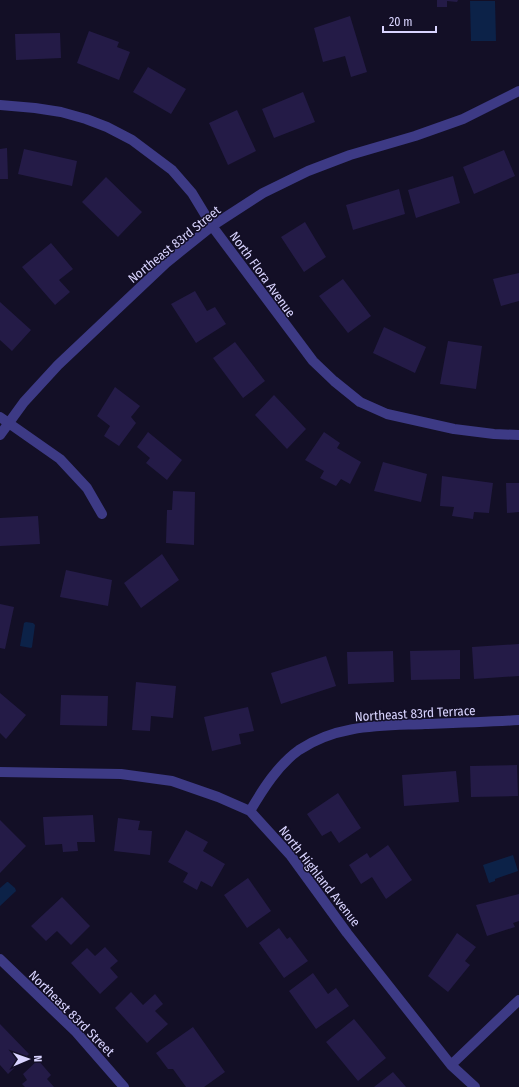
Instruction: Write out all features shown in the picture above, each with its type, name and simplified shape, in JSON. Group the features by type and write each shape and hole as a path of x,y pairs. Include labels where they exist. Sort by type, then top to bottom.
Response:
{"street":[{"name":"Northeast 83rd Street","path":"0,435 4,420 24,402 58,365 146,282 212,226 263,193 308,171 350,155 415,136 463,119 519,91"},
{"name":"North Flora Avenue","path":"0,105 62,112 86,119 107,127 132,140 172,170 192,193 212,226 313,361 334,381 360,402 387,414 454,429 519,436"},
{"path":"4,420 60,459 87,488 102,514"},
{"name":"Northeast 83rd Terrace","path":"250,811 279,769 299,750 327,735 358,727 519,720"},
{"name":"North Highland Avenue","path":"0,772 121,774 172,782 218,797 250,811 291,856 347,933 451,1065 475,1087"},
{"name":"Northeast 83rd Street","path":"0,959 76,1032 124,1087"},
{"path":"451,1065 519,1000"}],"water":[{"path":"470,1 495,1 496,41 471,41"},
{"path":"24,623 33,623 35,625 31,648 20,646"},
{"path":"513,855 518,871 495,879 495,881 489,883 483,865"},
{"path":"7,882 15,888 16,891 0,906 0,888"}],"building":[{"path":"437,0 458,0 457,2 447,1 447,7 437,7"},
{"path":"350,16 367,72 351,77 345,56 323,62 314,28"},
{"path":"89,31 119,42 117,47 130,52 119,80 77,63"},
{"path":"60,33 61,58 16,60 15,34"},
{"path":"148,67 186,89 171,114 133,92"},
{"path":"303,92 315,122 274,138 262,109"},
{"path":"237,110 256,151 228,165 209,123"},
{"path":"7,148 8,179 0,179 0,149"},
{"path":"24,149 77,161 72,186 18,174"},
{"path":"504,150 515,176 474,194 463,167"},
{"path":"453,176 460,203 416,218 408,190"},
{"path":"106,177 142,212 118,237 82,202"},
{"path":"399,189 405,214 353,230 346,205"},
{"path":"305,222 326,257 304,272 281,237"},
{"path":"51,243 73,269 59,280 70,292 55,305 22,267"},
{"path":"519,273 519,301 501,306 493,279"},
{"path":"343,279 371,316 348,333 319,296"},
{"path":"195,291 207,311 215,307 226,324 196,343 171,304"},
{"path":"0,302 31,330 12,351 0,340"},
{"path":"384,327 426,347 415,373 373,353"},
{"path":"448,341 482,346 476,389 440,384"},
{"path":"235,342 265,381 243,398 213,358"},
{"path":"115,387 140,406 131,417 136,423 119,446 104,436 110,426 97,416"},
{"path":"274,395 306,429 287,449 255,415"},
{"path":"148,432 182,460 167,480 146,463 150,458 137,447"},
{"path":"324,432 340,443 337,448 361,462 350,484 341,479 336,486 320,478 324,471 305,460"},
{"path":"383,462 427,474 421,502 374,491"},
{"path":"442,476 493,483 489,513 474,512 473,519 452,516 454,507 440,506"},
{"path":"506,483 519,483 519,512 507,513"},
{"path":"173,491 195,492 194,545 166,543 167,510 172,510"},
{"path":"38,516 40,544 0,546 0,518"},
{"path":"162,554 179,580 141,608 124,583"},
{"path":"66,570 112,580 108,606 60,597"},
{"path":"0,604 14,607 5,649 0,648"},
{"path":"519,644 519,676 474,679 472,647"},
{"path":"460,650 460,679 411,680 410,651"},
{"path":"393,651 394,682 348,684 347,652"},
{"path":"326,656 336,686 281,704 271,673"},
{"path":"136,682 176,686 173,718 151,716 150,731 132,730"},
{"path":"0,693 26,715 6,739 0,733"},
{"path":"61,695 108,696 107,726 60,725"},
{"path":"248,707 254,731 239,734 241,744 212,751 204,717"},
{"path":"517,765 518,796 471,797 470,766"},
{"path":"456,771 459,802 404,806 402,775"},
{"path":"338,793 361,828 339,843 331,831 322,836 307,814"},
{"path":"93,815 95,842 77,842 78,851 63,852 62,844 45,845 43,817"},
{"path":"118,818 140,821 138,830 152,831 150,855 114,851"},
{"path":"0,820 26,846 0,873"},
{"path":"186,830 208,842 203,851 225,864 212,887 201,881 197,890 183,882 188,873 168,862"},
{"path":"388,845 412,880 386,899 372,877 361,884 349,865 367,853 370,858"},
{"path":"248,878 271,911 247,928 224,895"},
{"path":"519,894 519,921 513,923 515,927 487,936 476,905"},
{"path":"62,897 90,926 71,945 57,931 46,941 31,926"},
{"path":"279,928 287,939 290,937 308,961 284,978 259,943"},
{"path":"457,933 476,947 465,961 470,965 448,992 428,976"},
{"path":"105,947 118,961 110,968 118,977 100,994 71,963 87,948 95,956"},
{"path":"313,973 328,994 336,988 349,1006 316,1029 289,991"},
{"path":"131,992 143,1005 155,994 163,1004 155,1011 168,1024 147,1043 115,1008"},
{"path":"354,1019 386,1058 358,1081 326,1042"},
{"path":"0,1024 29,1054 8,1074 0,1065"},
{"path":"193,1027 225,1072 204,1087 186,1087 173,1069 168,1069 156,1053"},
{"path":"38,1060 51,1075 47,1079 54,1087 25,1087 22,1084 27,1080 23,1074"},
{"path":"393,1072 406,1087 374,1087"}]}
